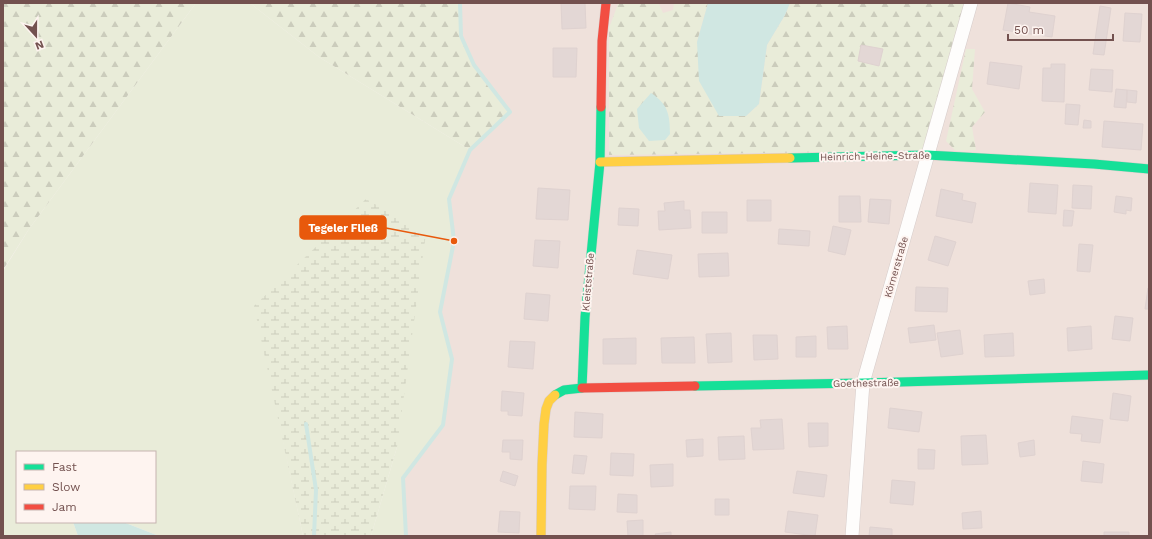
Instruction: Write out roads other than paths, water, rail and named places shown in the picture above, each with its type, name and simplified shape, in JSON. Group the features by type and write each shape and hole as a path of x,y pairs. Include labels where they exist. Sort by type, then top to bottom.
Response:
{"street":[{"name":"Kleiststraße","path":"582,388 585,317 600,162 602,42 606,3"},
{"name":"Körnerstraße","path":"852,536 863,383 971,3"},
{"name":"Heinrich-Heine-Straße","path":"600,162 927,155 1094,164 1149,169"},
{"name":"Goethestraße","path":"582,388 863,383 1149,375"},
{"path":"541,536 544,428 548,402 561,390 582,388"}],"water":[{"path":"708,3 790,3 785,15 767,45 759,104 746,116 719,116 699,81 697,42"},
{"path":"651,93 661,101 667,110 670,134 665,140 649,141 639,128 637,109"},
{"path":"73,523 126,523 159,536 78,536"}],"waterway":[{"path":"406,536 403,478 443,425 452,359 440,312 454,241 449,199 470,150 510,112 474,65 461,36 460,3"},
{"path":"306,424 316,490 314,536"}],"place":[{"name":"Tegeler Fließ","path":"454,241"}]}
